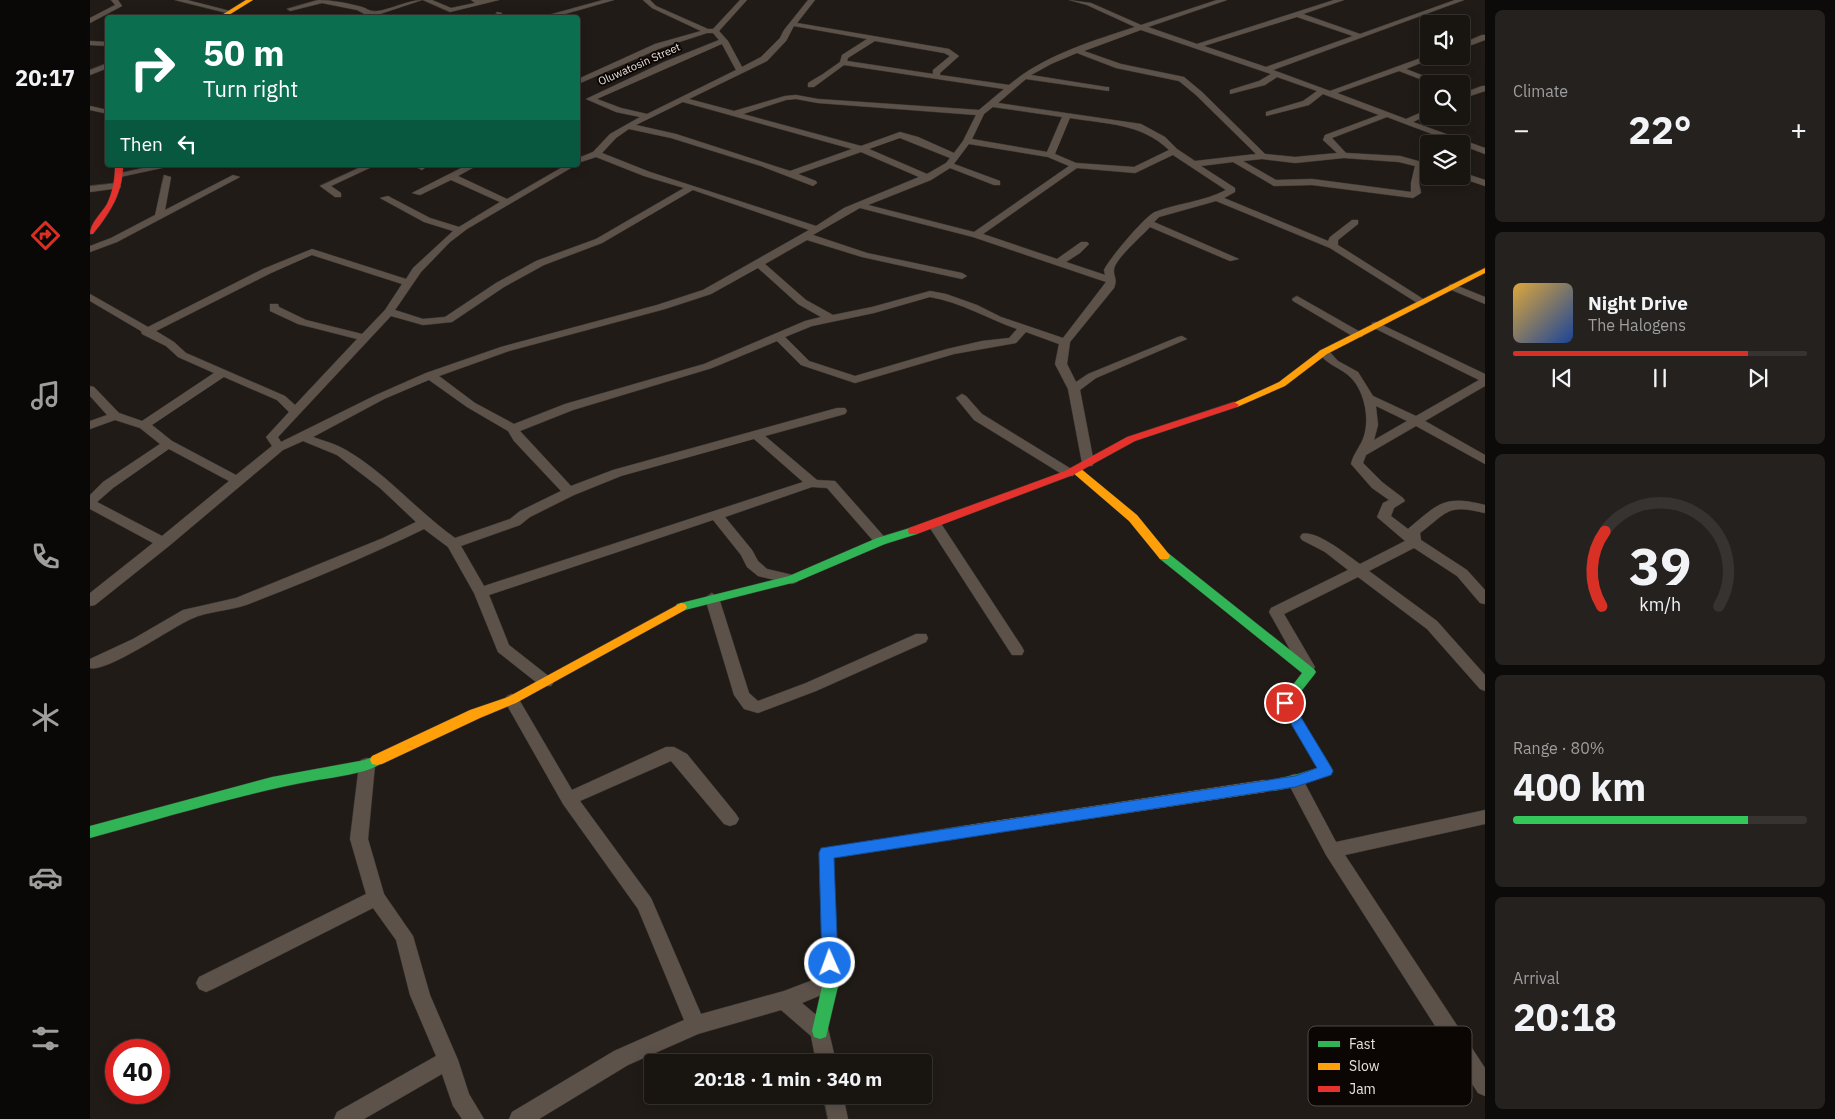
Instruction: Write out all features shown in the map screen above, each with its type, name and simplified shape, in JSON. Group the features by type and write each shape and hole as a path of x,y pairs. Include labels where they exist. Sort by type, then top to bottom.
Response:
{"street":[{"path":"90,21 119,6 114,0"},
{"path":"179,0 223,14 250,0"},
{"path":"290,9 322,0 372,15"},
{"path":"378,15 419,0"},
{"path":"426,0 450,10 496,0"},
{"path":"474,0 482,3"},
{"path":"552,15 611,0"},
{"path":"646,0 662,11 711,31 724,41 741,72"},
{"path":"580,81 658,46 711,31 744,0"},
{"path":"580,160 596,154 613,136 628,126 681,99 741,72 769,54 784,39 786,31 812,0"},
{"path":"1072,0 1089,4 1140,27 1266,70 1275,75 1485,151"},
{"path":"1089,4 1095,4 1103,0"},
{"path":"90,601 164,543 236,480 279,447 430,374 505,349 688,300 760,264 858,205 928,178 949,166 967,141 980,113 1024,76 1048,62 1140,27 1173,18 1221,0"},
{"path":"1195,47 1341,0"},
{"path":"1266,70 1323,52 1359,36 1460,0"},
{"path":"569,1 588,6"},
{"path":"90,12 102,14"},
{"path":"1296,14 1359,36"},
{"path":"793,24 953,53 955,56 936,72 937,77"},
{"path":"1470,43 1485,37"},
{"path":"811,85 843,62 845,57 872,39"},
{"name":"Oluwatosin Street","path":"647,116 619,110 590,99 667,64 724,41"},
{"path":"90,43 105,44"},
{"path":"1078,51 1119,66 1181,79 1189,84 1229,123 1254,144 1262,156"},
{"path":"1269,114 1306,103 1325,93 1420,61"},
{"path":"843,62 1011,88"},
{"path":"90,73 105,66"},
{"path":"1400,69 1420,76"},
{"path":"1233,92 1262,83 1275,75"},
{"path":"1024,76 1106,89"},
{"path":"1470,92 1485,88"},
{"path":"732,114 796,97 818,101 980,113"},
{"path":"681,99 862,149 928,178"},
{"path":"991,104 1138,126 1162,139 1174,152 1232,189 1218,198 1156,216 1148,223 1113,261 1110,270 1112,281 1065,342 1061,364 1074,389 1088,463"},
{"path":"91,108 105,112"},
{"path":"1344,155 1327,140 1328,137 1386,115"},
{"path":"1406,122 1420,115"},
{"path":"1050,155 1067,116"},
{"path":"628,126 673,136 813,183"},
{"path":"790,174 900,135 915,139 956,157"},
{"path":"967,141 1050,155 1075,165 1135,170 1174,152"},
{"path":"596,154 647,174 692,187 816,229"},
{"path":"1193,164 1262,156 1295,160 1344,155 1400,159 1420,165"},
{"path":"1234,159 1274,183 1281,185 1312,182 1413,195 1416,193 1420,180"},
{"path":"976,235 1075,165"},
{"path":"949,166 997,183"},
{"path":"90,232 109,210 116,195 120,170 151,167"},
{"path":"353,167 359,170"},
{"path":"338,195 324,186 367,167"},
{"path":"416,193 470,167"},
{"path":"279,447 272,437 389,312 417,270 460,230 563,167"},
{"path":"451,176 507,202"},
{"path":"90,249 114,240 159,215 236,177"},
{"path":"159,215 168,178"},
{"path":"1470,178 1485,183"},
{"path":"90,189 117,186"},
{"path":"389,312 423,322 448,320 500,286 540,263 599,241 692,187"},
{"path":"385,198 427,220 460,230"},
{"path":"1218,198 1332,246 1422,302"},
{"path":"858,205 976,235 1112,281"},
{"path":"1332,246 1334,240 1355,222"},
{"path":"1148,223 1234,259"},
{"path":"806,236 865,255 962,276"},
{"path":"1057,262 1077,251 1084,244"},
{"path":"146,332 267,271 312,252 409,283"},
{"path":"760,264 802,302 830,318"},
{"path":"90,832 272,783 367,765 475,714 512,700 671,611 712,598 792,579 881,542 934,525 1073,471 1131,439 1241,403 1282,384 1324,352 1485,270"},
{"path":"1453,287 1485,301"},
{"path":"513,429 569,407 708,366 809,323 874,310 930,294 942,296 973,307 997,319 1065,342"},
{"path":"90,297 146,332 170,344 182,355 281,398 296,413"},
{"path":"1297,300 1358,335"},
{"path":"274,306 274,309 302,322 365,338"},
{"path":"1376,325 1485,379"},
{"path":"778,336 805,363 855,380 951,351 982,344 1012,341 1019,336 1023,327"},
{"path":"1074,389 1092,376 1182,339"},
{"path":"1324,352 1329,362 1350,370 1358,377 1368,397 1371,433 1359,454 1357,464 1377,485 1398,501 1388,506 1384,517 1415,542 1462,573 1485,599"},
{"path":"144,425 224,372"},
{"path":"430,374 470,406 513,429 518,438 569,492"},
{"path":"1359,454 1485,379"},
{"path":"90,389 115,416 144,425 168,444 236,480"},
{"path":"1368,397 1415,420 1485,460"},
{"path":"962,398 978,417 1073,471 1133,518 1165,557 1310,672"},
{"path":"453,544 515,522 525,514 569,492 617,473 841,411"},
{"path":"90,425 115,416"},
{"path":"756,434 812,483 819,485 830,484 881,542"},
{"path":"303,437 341,452 386,484 425,523 453,544 481,592 503,648 546,682"},
{"path":"164,543 90,503 108,485 168,444"},
{"path":"481,592 536,572 717,516 812,483"},
{"path":"1415,542 1413,532 1449,504 1465,504 1485,509"},
{"path":"717,516 747,552 752,564 763,573 792,579"},
{"path":"94,664 138,643 188,614 239,602 388,541 425,523"},
{"path":"934,525 1017,651"},
{"path":"1307,537 1330,549 1432,624 1485,685"},
{"path":"1310,672 1276,612 1415,542"},
{"path":"712,598 742,695 750,705 758,707 811,687 921,638"},
{"path":"824,1054 820,1031 831,982 826,853 1295,781 1326,771 1285,703 1310,672"},
{"path":"512,700 568,799 645,904 696,1025"},
{"path":"568,799 666,754 674,754 681,758 730,819"},
{"path":"367,765 359,839 376,898 404,936 420,995 448,1060 460,1098 474,1119"},
{"path":"1295,781 1332,850 1446,1026"},
{"path":"1332,850 1485,817"},
{"path":"206,983 376,898"},
{"path":"519,1119 621,1058 696,1025 784,1000 831,982"},
{"path":"784,1000 820,1031"},
{"path":"344,1119 448,1060"},
{"path":"1472,1066 1485,1086"},
{"path":"835,1104 838,1119"}],"traffic: fast":[{"path":"681,607 792,579 881,541 913,531"},
{"path":"1164,556 1310,672 1285,703 1326,771 1295,781 1265,786"},
{"path":"90,832 272,783 367,765 377,760"},
{"path":"820,1031 831,982 826,853 963,832"}],"traffic: slow":[{"path":"224,15 250,0"},
{"path":"1234,405 1282,384 1324,352 1485,270"},
{"path":"1076,470 1133,518 1164,556"},
{"path":"377,760 475,714 512,700 681,607"},
{"path":"963,832 1265,786"}],"traffic: jam":[{"path":"90,232 112,202 118,184 119,167"},
{"path":"913,531 1069,473 1131,439 1234,405"}],"route":[{"path":"830,963 826,853 1295,781 1326,771 1285,703"}]}
